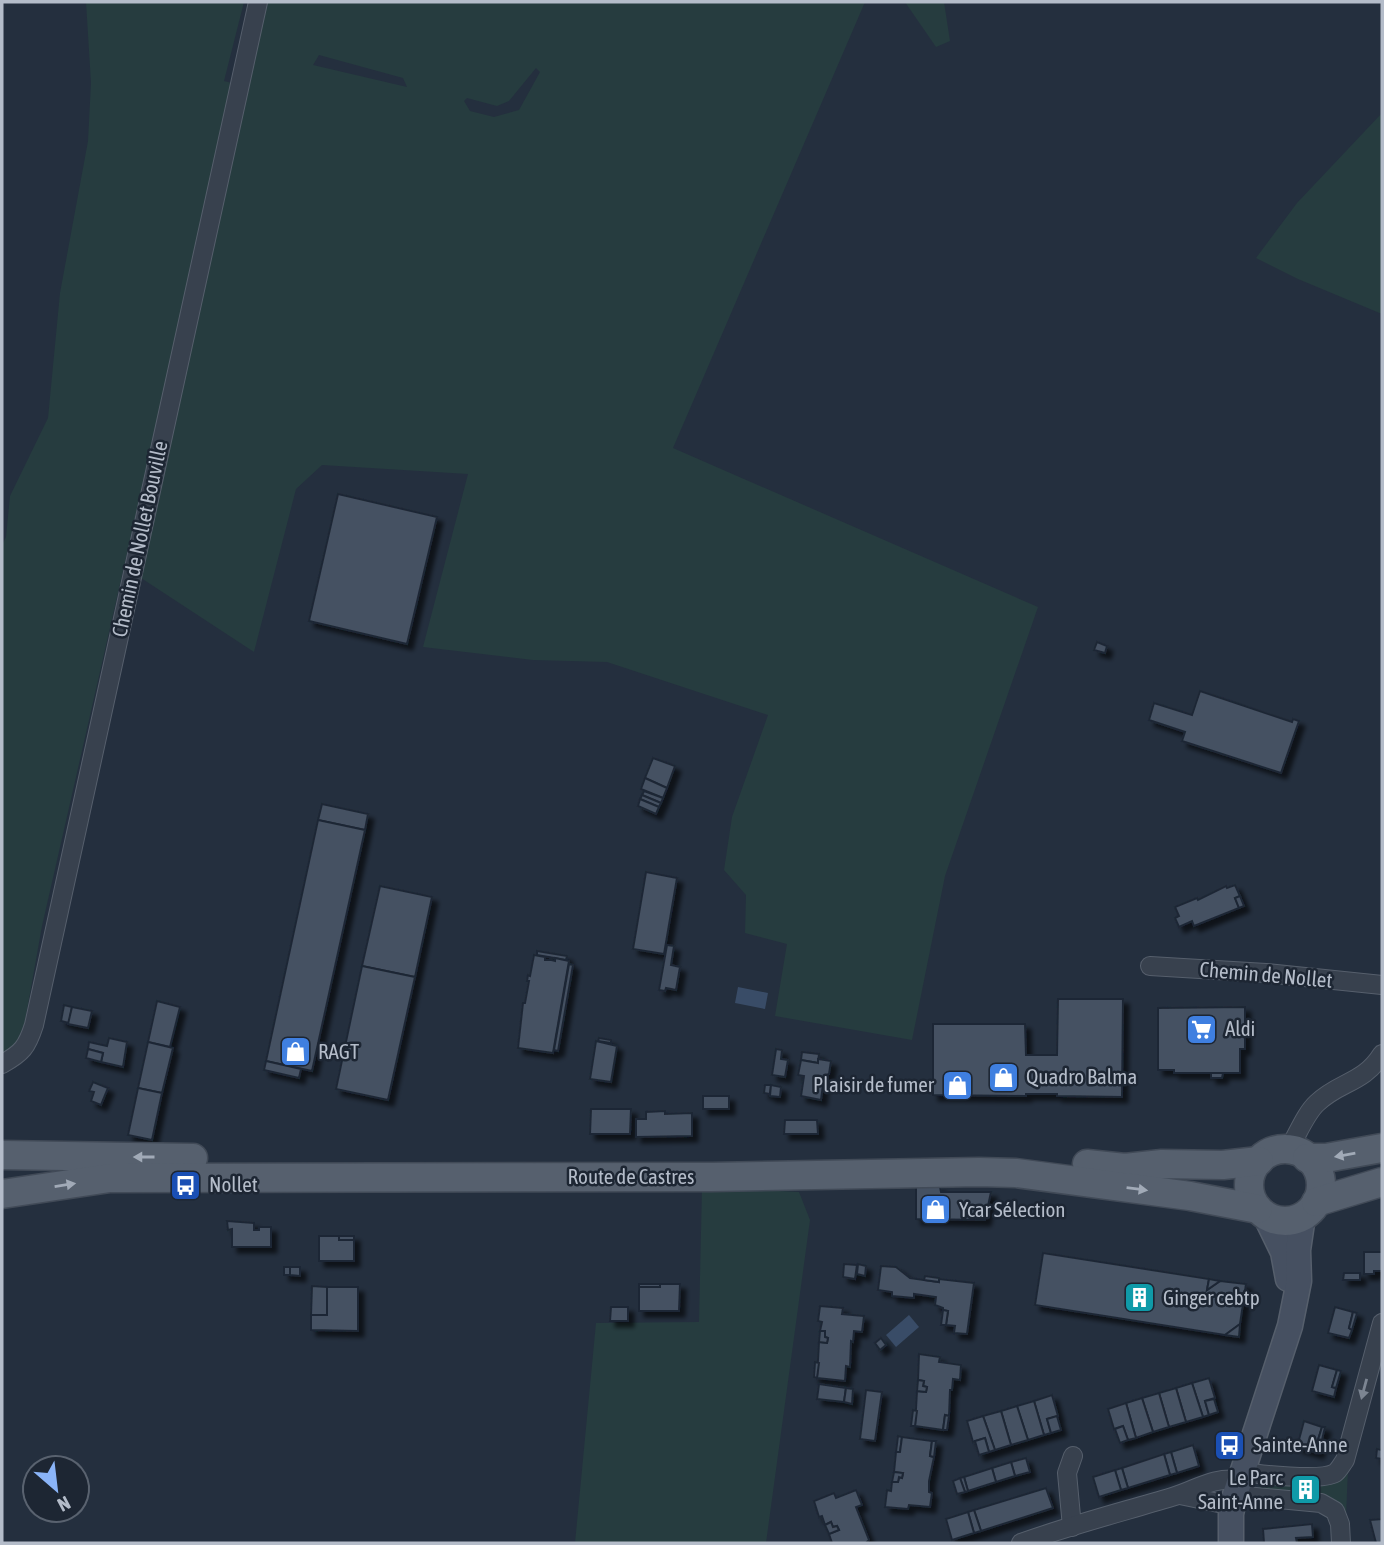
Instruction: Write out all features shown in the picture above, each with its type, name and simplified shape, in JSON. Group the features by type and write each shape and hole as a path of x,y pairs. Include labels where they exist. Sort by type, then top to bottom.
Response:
{"main road":[{"path":"1382,1149 1326,1158 1272,1152 1259,1161 1252,1172 1249,1185 1251,1198 1261,1212 1288,1221 1310,1209 1382,1182"},
{"name":"Route de Castres","path":"2,1155 770,1158 940,1154 1023,1156 1125,1168 1162,1164 1223,1165 1259,1161"},
{"path":"1298,1154 1319,1174 1320,1188 1310,1209"},
{"name":"Route de Castres","path":"2,1194 110,1178 725,1177 979,1172 1016,1173 1191,1196 1261,1212"}],"street":[{"name":"Chemin de Nollet Bouville","path":"2,1064 19,1055 29,1041 34,1025 258,2"},
{"name":"Chemin de Nollet","path":"1150,966 1266,973 1382,985"},
{"path":"1298,1154 1316,1104 1336,1089 1359,1079 1373,1068 1382,1054"},
{"path":"1231,1543 1237,1488 1290,1326 1299,1281 1298,1250 1310,1209"},
{"path":"1261,1212 1283,1252 1293,1303"},
{"path":"1237,1488 1260,1475 1326,1477 1337,1472 1345,1460 1382,1323"},
{"path":"1072,1527 1067,1473 1073,1456"},
{"path":"1021,1543 1180,1495 1213,1480 1223,1478 1237,1488"},
{"path":"1180,1495 1237,1488 1321,1503 1335,1511 1341,1543"}],"green space":[{"path":"86,2 244,2 224,81 236,84 264,2 865,2 673,448 1038,607 945,876 912,1040 775,1016 787,944 745,933 746,895 724,870 732,817 768,715 607,662 533,660 423,647 468,474 322,465 296,489 254,652 138,576 185,299 42,926 24,1027 11,1052 2,1054 2,545 6,537 10,496 48,418 60,293 88,141 91,83","holes":["319,55 403,78 407,87 313,65","536,68 540,72 519,110 494,117 470,111 464,101 467,98 497,106 509,101"]},
{"path":"905,2 944,2 950,41 936,47"},
{"path":"1382,113 1382,314 1298,279 1256,258 1297,203"},
{"path":"702,1187 799,1192 810,1220 766,1543 575,1543 596,1323 699,1322"},
{"path":"1348,1469 1346,1516 1258,1489 1261,1483 1265,1482"}],"water":[{"path":"738,987 768,993 765,1009 735,1003"},
{"path":"909,1315 919,1327 896,1347 886,1335"}],"building":[{"path":"338,494 437,517 407,644 309,621"},
{"path":"1097,642 1107,646 1105,653 1094,650"},
{"path":"1200,691 1292,722 1293,719 1299,721 1281,773 1182,741 1185,732 1149,720 1154,703 1192,715"},
{"path":"653,758 675,766 667,788 645,778"},
{"path":"645,778 667,788 663,798 641,789"},
{"path":"644,791 663,798 661,803 642,795"},
{"path":"642,795 661,803 659,807 640,799"},
{"path":"640,799 659,807 656,814 638,806"},
{"path":"322,804 368,814 365,830 318,820"},
{"path":"318,820 365,830 312,1071 266,1061"},
{"path":"646,872 677,878 664,954 633,949"},
{"path":"1235,885 1240,896 1235,898 1239,908 1194,926 1192,921 1179,927 1175,918 1179,916 1175,907 1197,898 1198,900 1226,886"},
{"path":"380,886 432,897 415,977 362,966"},
{"path":"1240,896 1244,906 1239,908 1235,898"},
{"path":"667,945 674,946 671,965 680,967 676,990 666,988 665,991 659,990"},
{"path":"537,951 567,956 566,960 537,955"},
{"path":"534,955 545,957 545,960 550,960 550,957 555,961 555,958 569,961 553,1053 518,1048 523,1003"},
{"path":"569,964 573,965 558,1051 554,1050"},
{"path":"362,966 415,977 388,1100 336,1089"},
{"path":"1058,999 1123,999 1122,1097 1057,1094 933,1095 933,1024 1025,1024 1026,1055 1057,1055"},
{"path":"157,1001 180,1007 170,1047 148,1042"},
{"path":"64,1005 72,1007 69,1023 61,1021"},
{"path":"72,1007 92,1011 88,1028 68,1024"},
{"name":"Aldi","path":"1245,1007 1245,1049 1240,1049 1240,1073 1174,1073 1174,1070 1158,1070 1158,1008"},
{"path":"109,1038 127,1042 123,1067 101,1062 103,1053 88,1049 89,1042 107,1046"},
{"path":"599,1038 611,1040 611,1043 598,1041"},
{"path":"596,1041 617,1046 611,1082 590,1079"},
{"path":"148,1042 173,1048 162,1093 138,1088"},
{"path":"88,1049 103,1053 101,1062 86,1058"},
{"path":"776,1049 782,1050 781,1059 788,1060 785,1077 772,1075"},
{"path":"802,1052 819,1054 818,1063 801,1060"},
{"path":"818,1059 831,1061 829,1074 824,1076 821,1100 801,1096 804,1076 798,1075 801,1060 818,1063"},
{"path":"266,1061 301,1069 299,1078 264,1070"},
{"path":"1211,1073 1223,1073 1222,1078 1211,1078"},
{"path":"93,1082 108,1088 101,1105 91,1101 94,1092 89,1091"},
{"path":"765,1085 771,1085 770,1094 764,1093"},
{"path":"771,1085 781,1087 780,1097 770,1096"},
{"path":"138,1088 162,1093 152,1140 128,1135"},
{"path":"703,1096 729,1096 729,1109 703,1109"},
{"path":"591,1109 631,1109 630,1134 590,1134"},
{"path":"665,1111 665,1114 692,1113 692,1136 636,1137 636,1119 646,1119 646,1112"},
{"path":"785,1120 817,1120 818,1134 784,1134"},
{"path":"916,1187 940,1187 941,1192 991,1192 985,1220 916,1219"},
{"path":"227,1221 254,1223 254,1230 271,1227 271,1247 232,1247 232,1229 228,1230"},
{"path":"319,1236 339,1236 339,1240 354,1240 354,1261 319,1261"},
{"path":"339,1236 354,1236 354,1240 339,1240"},
{"path":"1364,1252 1382,1252 1382,1271 1364,1274"},
{"name":"Ginger cebtp","path":"1043,1253 1209,1279 1207,1290 1220,1281 1246,1284 1240,1324 1225,1335 1035,1305"},
{"path":"844,1264 857,1265 855,1279 843,1277"},
{"path":"858,1264 866,1266 865,1276 857,1274"},
{"path":"881,1266 896,1267 910,1278 974,1283 967,1334 954,1333 955,1326 946,1325 948,1311 935,1305 936,1297 914,1294 914,1298 892,1296 892,1292 878,1290"},
{"path":"284,1267 290,1267 290,1275 284,1275"},
{"path":"290,1267 300,1267 300,1276 290,1275"},
{"path":"1344,1273 1360,1273 1360,1280 1343,1280"},
{"path":"925,1276 939,1278 939,1282 924,1280"},
{"path":"1209,1279 1220,1281 1207,1290"},
{"path":"639,1284 660,1284 660,1287 639,1287"},
{"path":"660,1284 680,1284 679,1311 639,1311 639,1287 660,1287"},
{"path":"312,1286 327,1287 327,1315 311,1315"},
{"path":"327,1287 358,1287 358,1331 311,1330 311,1315 327,1315"},
{"path":"820,1306 843,1308 842,1314 864,1316 862,1332 854,1331 853,1342 851,1341 850,1367 846,1366 845,1381 817,1378 819,1342 827,1343 828,1338 825,1337 825,1331 820,1331"},
{"path":"611,1307 628,1307 628,1321 610,1321"},
{"path":"1335,1307 1353,1312 1349,1338 1328,1333"},
{"path":"943,1310 948,1311 946,1325 941,1325"},
{"path":"1353,1312 1357,1313 1352,1330 1349,1328"},
{"path":"1240,1324 1239,1337 1225,1335"},
{"path":"820,1331 825,1331 827,1343 819,1342"},
{"path":"881,1338 886,1345 880,1350 875,1343"},
{"path":"919,1354 940,1357 939,1362 961,1365 960,1380 953,1379 949,1416 945,1415 943,1430 915,1426 917,1391 926,1392 927,1387 923,1386 924,1381 918,1380"},
{"path":"815,1362 819,1363 817,1378 814,1377"},
{"path":"1319,1365 1337,1370 1332,1387 1336,1388 1334,1397 1312,1391"},
{"path":"1337,1370 1341,1371 1336,1388 1332,1387"},
{"path":"1209,1378 1215,1398 1205,1401 1209,1415 1203,1417 1192,1383"},
{"path":"918,1380 924,1381 926,1392 917,1391"},
{"path":"1192,1383 1203,1417 1186,1422 1176,1388"},
{"path":"819,1384 846,1388 844,1402 817,1399"},
{"path":"846,1388 853,1389 852,1404 844,1402"},
{"path":"1176,1388 1186,1422 1169,1427 1159,1393"},
{"path":"866,1390 882,1392 875,1441 860,1439"},
{"path":"1159,1393 1169,1427 1153,1432 1142,1398"},
{"path":"1052,1395 1058,1416 1047,1419 1051,1433 1044,1435 1034,1401"},
{"path":"1142,1398 1153,1432 1136,1438 1126,1403"},
{"path":"1214,1399 1218,1412 1209,1415 1205,1401"},
{"path":"1034,1401 1044,1435 1028,1440 1017,1406"},
{"path":"1126,1403 1136,1438 1128,1440 1123,1426 1114,1429 1108,1409"},
{"path":"1017,1406 1028,1440 1011,1445 1001,1411"},
{"path":"913,1410 917,1411 915,1426 911,1426"},
{"path":"1001,1411 1011,1445 995,1450 983,1416"},
{"path":"945,1415 949,1416 947,1430 943,1430"},
{"path":"983,1416 995,1450 989,1452 985,1438 973,1442 967,1421"},
{"path":"1057,1416 1061,1430 1051,1433 1047,1419"},
{"path":"1304,1421 1322,1427 1317,1443 1321,1444 1318,1453 1297,1447"},
{"path":"1123,1426 1128,1440 1120,1443 1115,1429"},
{"path":"1322,1427 1325,1427 1321,1444 1317,1443"},
{"path":"898,1436 902,1437 900,1452 896,1452"},
{"path":"902,1437 932,1441 930,1456 934,1457 929,1481 929,1492 932,1493 930,1507 885,1507 887,1490 891,1491 892,1482 898,1482 899,1477 902,1478 903,1473 894,1472 896,1452 900,1452"},
{"path":"985,1438 989,1452 979,1455 975,1441"},
{"path":"932,1441 936,1441 934,1457 930,1456"},
{"path":"1193,1445 1199,1466 1177,1473 1171,1452"},
{"path":"1377,1449 1382,1450 1382,1459 1376,1458"},
{"path":"1171,1452 1177,1473 1170,1475 1164,1454"},
{"path":"1164,1454 1170,1475 1128,1488 1122,1468"},
{"path":"1026,1458 1030,1472 1015,1476 1011,1462"},
{"path":"1011,1462 1015,1476 996,1482 992,1468"},
{"path":"992,1468 996,1482 968,1491 964,1477"},
{"path":"1122,1468 1128,1488 1121,1490 1115,1470"},
{"path":"1115,1470 1121,1490 1099,1497 1093,1477"},
{"path":"894,1472 903,1473 898,1482 892,1482"},
{"path":"964,1477 968,1491 965,1492 960,1478"},
{"path":"960,1478 965,1492 957,1494 953,1481"},
{"name":"Le Parc Saint-Anne","path":"1302,1484 1312,1485 1311,1495 1301,1494"},
{"path":"1046,1488 1053,1508 981,1531 974,1510"},
{"path":"856,1490 862,1505 856,1507 869,1540 866,1543 832,1543 829,1534 839,1530 837,1526 833,1527 831,1522 825,1525 822,1516 819,1517 814,1501 834,1493 836,1498"},
{"path":"974,1510 981,1531 974,1533 968,1512"},
{"path":"968,1512 974,1533 952,1540 946,1519"},
{"path":"1382,1519 1382,1543 1376,1543 1370,1520"},
{"path":"831,1522 833,1527 837,1526 839,1530 829,1534 825,1525"},
{"path":"1312,1524 1313,1537 1296,1538 1297,1543 1264,1543 1263,1529"}],"place":[{"name":"Aldi","path":"1202,1029"},
{"name":"RAGT","path":"295,1052"},
{"name":"Quadro Balma","path":"1003,1077"},
{"name":"Plaisir de fumer","path":"957,1085"},
{"name":"Nollet","path":"186,1185"},
{"name":"Ycar Sélection","path":"936,1210"},
{"name":"Ginger cebtp","path":"1140,1298"},
{"name":"Sainte-Anne","path":"1230,1445"},
{"name":"Le Parc Saint-Anne","path":"1306,1490"}]}
